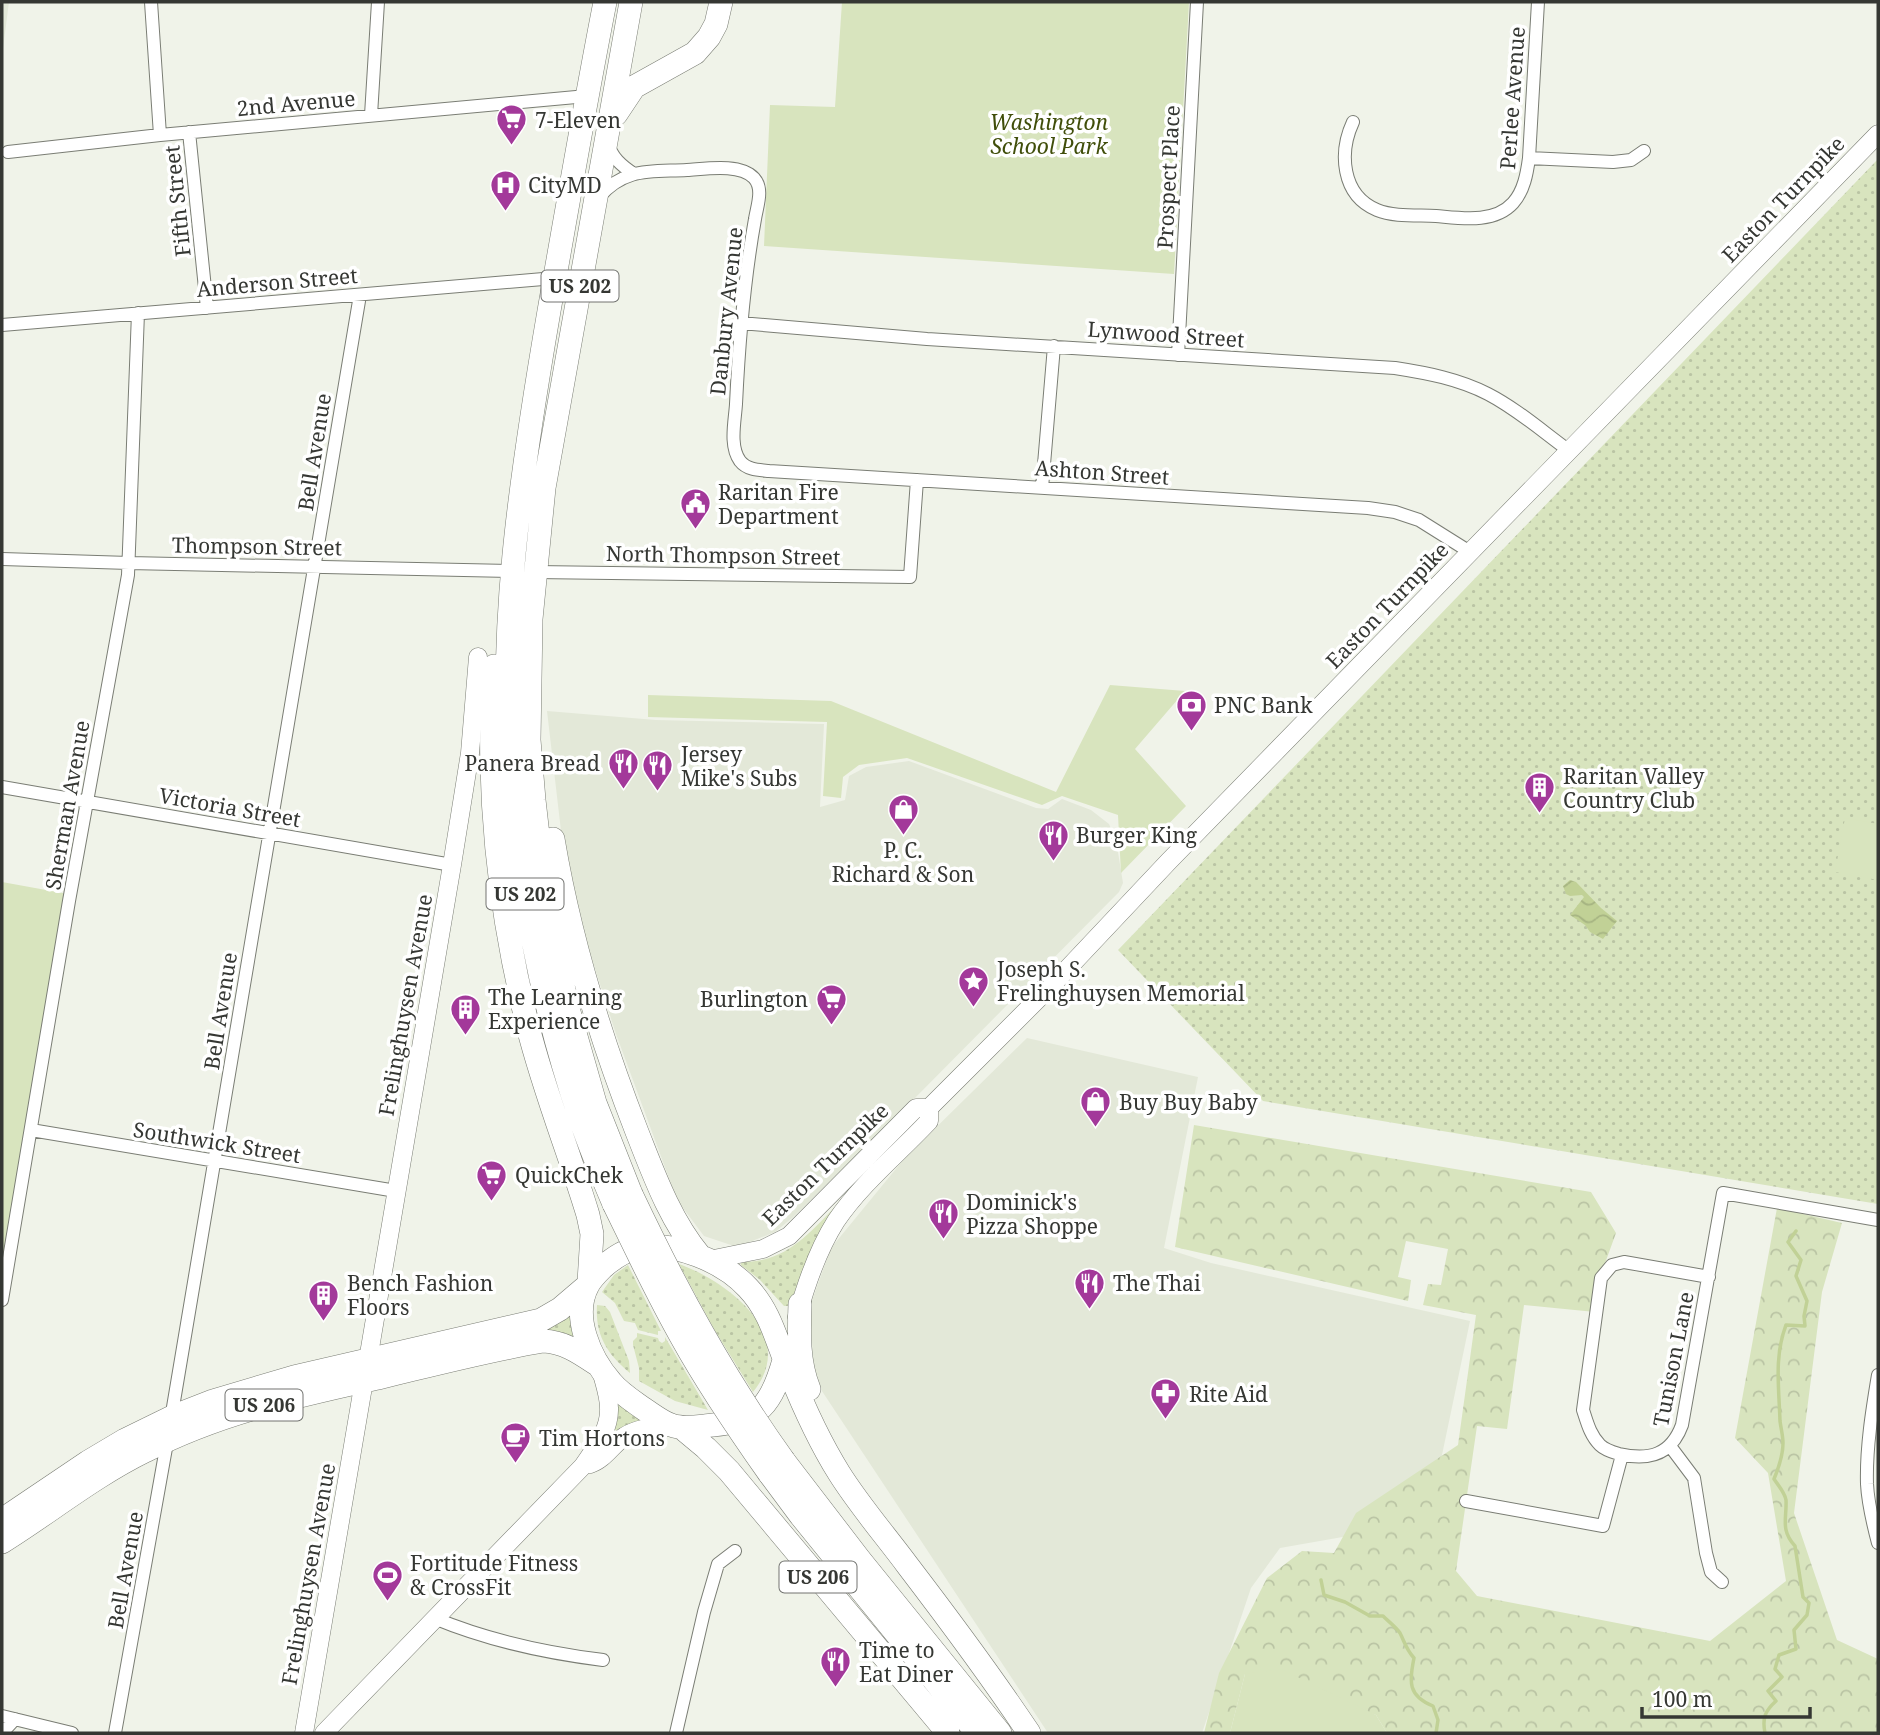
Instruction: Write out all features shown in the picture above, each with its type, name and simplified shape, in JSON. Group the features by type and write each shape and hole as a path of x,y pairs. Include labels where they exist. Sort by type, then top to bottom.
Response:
{"highway":[{"name":"US 202","path":"605,2 519,497 511,571 508,705 512,804 521,868 545,993 581,1122 622,1199"},
{"name":"US 202","path":"631,2 544,488 531,619 529,740 534,800 544,888 567,1005 622,1199 651,1280 688,1348 732,1420 860,1560 1000,1733"},
{"path":"609,133 634,87 695,53 709,37 716,24 721,2"},
{"path":"511,571 500,606 491,709 492,802 497,860 504,915 528,1028 589,1215 592,1234 588,1284"},
{"path":"529,670 539,760 556,857 590,1001 613,1069 655,1176 679,1228 704,1258"},
{"name":"US 206","path":"2,1542 91,1482 143,1451 246,1410 366,1371 541,1320 560,1309 615,1257 638,1248 668,1248 704,1258 734,1275 758,1300 771,1322 812,1427 840,1475 976,1655 1030,1733"},
{"name":"US 206","path":"588,1284 583,1300 582,1321 585,1335 600,1368"},
{"path":"800,1304 800,1350 807,1383 818,1412 892,1530 896,1550"},
{"name":"US 206","path":"2,1520 97,1457 146,1429 251,1388 543,1341 563,1343 600,1368 617,1388 706,1448 729,1471 948,1733"},
{"path":"675,1426 731,1424 756,1413 773,1392 784,1360"},
{"name":"US 202","path":"776,1467 807,1524 977,1733"}],"main road":[{"name":"Easton Turnpike","path":"784,1360 806,1282 835,1223 849,1204 929,1121 929,1108 1054,983 1169,861 1878,134"},
{"name":"Frelinghuysen Avenue","path":"304,1733 452,865 470,753 478,657"},
{"name":"Easton Turnpike","path":"704,1258 763,1249 789,1236 916,1108 929,1108"},
{"path":"324,1733 583,1466 601,1438 608,1420 608,1400 600,1368"},
{"path":"583,1466 597,1462 626,1436 644,1429 675,1426"}],"street":[{"name":"Fifth Street","path":"151,2 160,135"},
{"path":"371,115 378,2"},
{"name":"Prospect Place","path":"1178,355 1197,2"},
{"name":"Perlee Avenue","path":"1353,122 1347,135 1346,174 1351,188 1362,201 1377,210 1393,214 1463,218 1499,213 1513,204 1526,178 1529,158 1538,2"},
{"name":"2nd Avenue","path":"8,152 189,132 587,96"},
{"name":"Fifth Street","path":"189,132 207,308"},
{"path":"609,133 610,151 617,161 634,174"},
{"path":"1529,158 1613,162 1631,160 1644,151"},
{"name":"Danbury Avenue","path":"634,174 732,169 748,173 756,181 759,192 740,323 735,446"},
{"path":"597,199 613,182 634,174"},
{"name":"Anderson Street","path":"2,325 555,278"},
{"name":"Bell Avenue","path":"115,1733 172,1417 360,295"},
{"name":"Sherman Avenue","path":"2,1300 129,563 138,313"},
{"name":"Lynwood Street","path":"740,323 927,339 1382,367 1428,373 1488,394 1515,410 1568,450"},
{"path":"1042,488 1054,346"},
{"name":"Ashton Street","path":"735,446 741,463 757,470 1368,508 1395,512 1419,520 1470,552"},
{"name":"North Thompson Street","path":"535,572 910,577 917,480"},
{"name":"Thompson Street","path":"2,559 511,571"},
{"name":"Victoria Street","path":"2,787 452,865"},
{"name":"Southwick Street","path":"31,1130 396,1191"},
{"name":"Tunison Lane","path":"1709,1277 1624,1262 1612,1265 1601,1278 1583,1410 1589,1430 1600,1446 1632,1457 1650,1456 1659,1454 1677,1438 1682,1425 1709,1277 1723,1193 1878,1220"},
{"path":"1878,1375 1871,1418 1867,1484 1878,1543"},
{"name":"Tunison Lane","path":"1670,1446 1694,1478 1711,1572 1722,1582"},
{"path":"1466,1501 1604,1526 1622,1455"},
{"path":"676,1733 718,1564 735,1551"},
{"path":"434,1618 468,1632 528,1647 603,1660"},
{"path":"2,1733 8,1718 72,1733"}],"shaded area":[{"path":"2,2 9,2 2,56"},
{"path":"547,711 656,720 824,724 820,807 845,800 849,776 866,767 909,761 1036,808 1048,809 1062,799 1091,810 1109,824 1116,840 1123,883 1119,892 792,1218 775,1232 737,1247 704,1236 677,1200 616,1034 567,882"},
{"path":"1027,1038 1198,1077 1164,1248 1211,1263 1470,1321 1428,1522 1280,1548 1251,1588 1202,1733 1048,1733 814,1379 810,1306 831,1248 904,1159"}],"green space":[{"name":"Washington School Park","path":"842,2 1189,2 1174,274 764,246 770,105 835,107"},
{"path":"1878,159 1878,1204 1263,1101 1118,950"},
{"path":"1110,685 1185,691 1135,749 1186,806 1121,873 1118,815 1062,796 1042,805 907,758 859,765 843,777 841,798 823,796 827,722 648,717 648,695 831,701 1056,792"},
{"path":"1845,818 1878,824 1878,880 1835,872"},
{"path":"2,882 68,894 2,1287"},
{"path":"1194,1125 1591,1192 1616,1233 1604,1266 1595,1312 1524,1305 1507,1429 1477,1426 1456,1571 1477,1596 1710,1641 1786,1581 1768,1473 1735,1438 1777,1208 1842,1223 1822,1292 1794,1513 1837,1640 1878,1659 1878,1733 1387,1733 1376,1715 1245,1674 1230,1733 1204,1733 1219,1673 1267,1578 1302,1551 1334,1553 1356,1513 1458,1445 1476,1315 1423,1305 1428,1284 1441,1285 1448,1249 1406,1241 1398,1277 1411,1280 1408,1301 1175,1247"},
{"path":"838,1204 789,1306 784,1306 741,1262 757,1261 784,1252"},
{"path":"679,1264 698,1272 737,1298 752,1314 763,1332 768,1351 765,1371 753,1392 714,1329"},
{"path":"628,1265 661,1331 658,1331 658,1335 638,1330 635,1323 624,1321 615,1303 602,1292 614,1275"},
{"path":"597,1305 605,1306 610,1312 629,1361 630,1373 615,1359 600,1335"},
{"path":"570,1314 574,1315 578,1341 544,1330 555,1325"},
{"path":"637,1333 658,1338 662,1343 665,1337 708,1410 675,1401 639,1381 639,1368 633,1345"},
{"path":"616,1405 647,1420 611,1437"},
{"path":"1281,1669 1376,1715 1387,1733 1230,1733 1245,1674"}],"water":[{"path":"1570,880 1576,882 1617,921 1603,939 1570,915 1584,897 1566,894 1563,886"}],"waterway":[{"path":"1765,1733 1765,1715 1776,1701 1768,1691 1782,1677 1775,1669 1779,1655 1796,1649 1794,1630 1807,1615 1809,1603 1803,1597 1795,1546 1787,1535 1786,1500 1774,1479 1783,1448 1778,1384 1782,1337 1786,1325 1805,1326 1807,1301 1796,1276 1801,1260 1788,1242 1796,1231"},
{"path":"1321,1580 1324,1595 1345,1602 1370,1616 1383,1616 1398,1631 1414,1658 1412,1687 1419,1698 1433,1706 1438,1720 1436,1733"}],"place":[{"name":"7-Eleven","path":"512,147"},
{"name":"CityMD","path":"505,212"},
{"name":"Raritan Fire Department","path":"695,531"},
{"name":"PNC Bank","path":"1191,732"},
{"name":"Panera Bread","path":"623,790"},
{"name":"Jersey Mike's Subs","path":"658,793"},
{"name":"Raritan Valley Country Club","path":"1540,815"},
{"name":"P. C. Richard & Son","path":"903,837"},
{"name":"Burger King","path":"1053,862"},
{"name":"Joseph S. Frelinghuysen Memorial","path":"974,1008"},
{"name":"Burlington","path":"831,1026"},
{"name":"The Learning Experience","path":"465,1036"},
{"name":"Buy Buy Baby","path":"1096,1129"},
{"name":"QuickChek","path":"492,1202"},
{"name":"Dominick's Pizza Shoppe","path":"943,1241"},
{"name":"The Thai","path":"1090,1310"},
{"name":"Bench Fashion Floors","path":"324,1322"},
{"name":"Rite Aid","path":"1166,1421"},
{"name":"Tim Hortons","path":"516,1465"},
{"name":"Fortitude Fitness & CrossFit","path":"387,1602"},
{"name":"Time to Eat Diner","path":"836,1689"}]}
